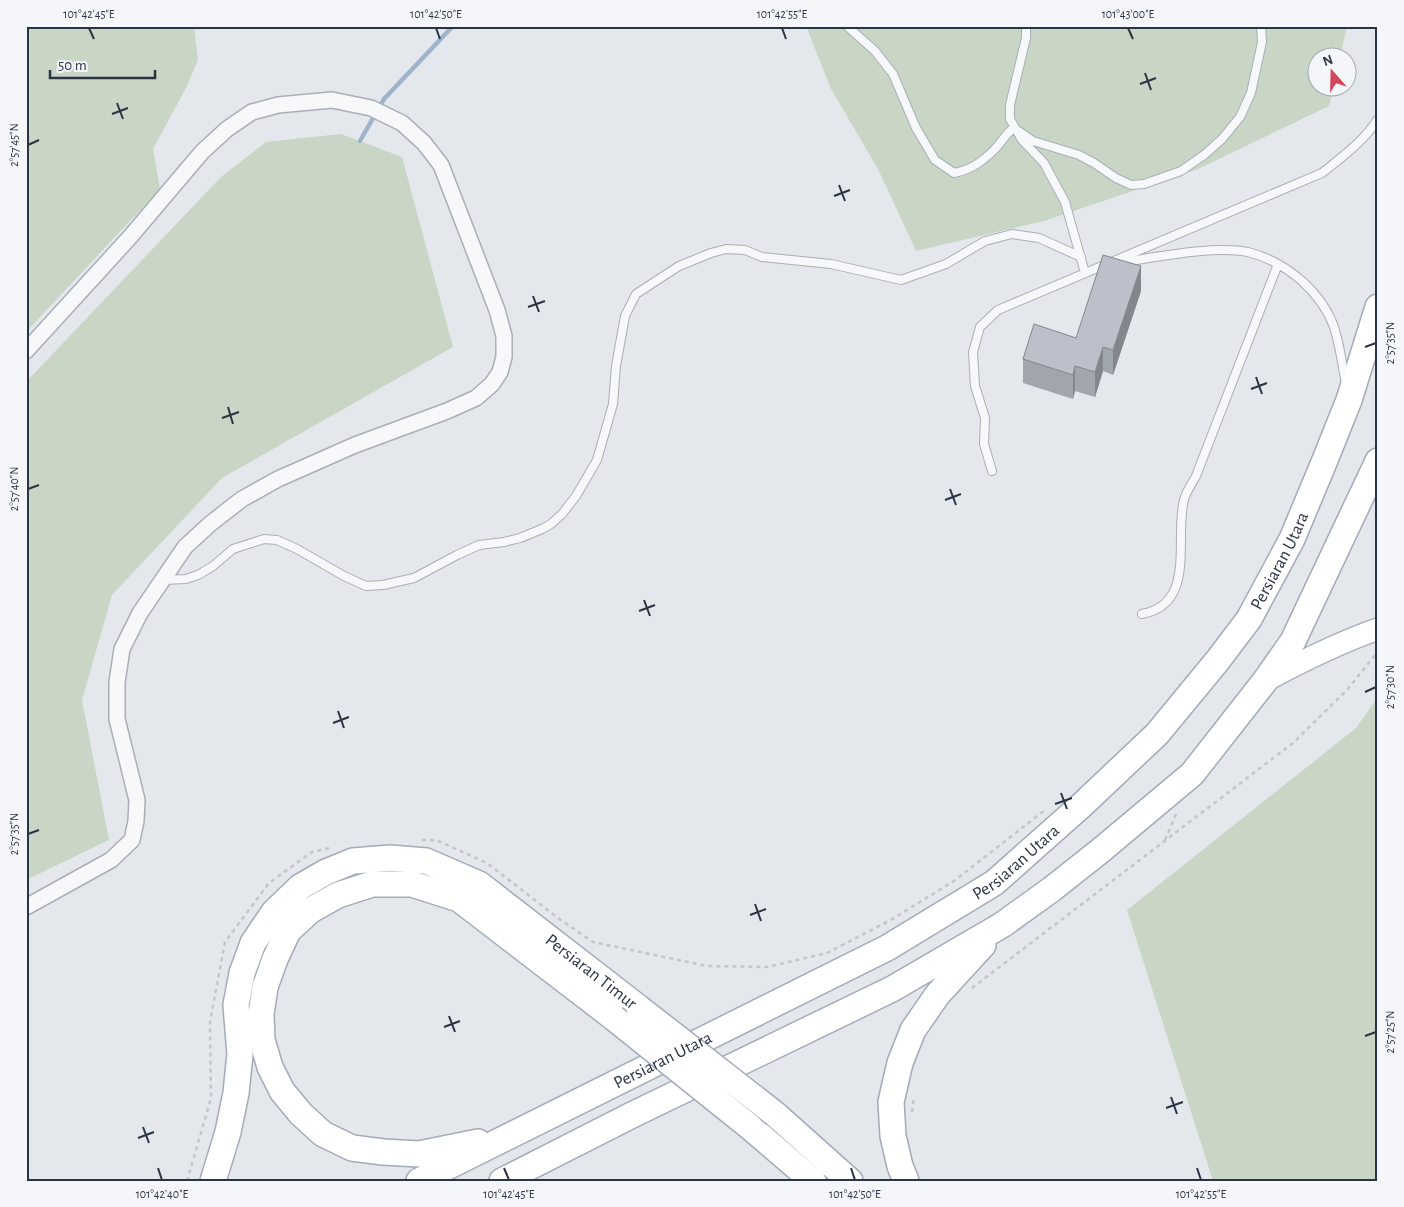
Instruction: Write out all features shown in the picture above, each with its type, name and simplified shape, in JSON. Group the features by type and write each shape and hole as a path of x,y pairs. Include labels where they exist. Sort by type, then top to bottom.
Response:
{"main road":[{"name":"Persiaran Utara","path":"419,1181 887,948 994,883 1083,804 1157,734 1249,619 1292,539 1349,400 1378,306"},
{"name":"Persiaran Utara","path":"502,1181 892,989 1002,925 1100,851 1192,774 1265,682 1293,640 1378,461"},
{"name":"Persiaran Timur","path":"213,1181 228,1132 236,1093 240,1054 236,1004 242,972 253,943 274,912 300,887 326,872 353,861 390,858 426,861 479,884 775,1114 850,1181"},
{"name":"Persiaran Timur","path":"521,1131 462,1146 419,1154 352,1148 323,1134 301,1114 282,1091 270,1067 262,1040 261,1014 265,987 288,931 311,910 338,895 372,884 412,884 459,899 614,1018 750,1127 813,1181"},
{"path":"906,1181 900,1166 893,1136 891,1102 900,1063 913,1030 938,994 1002,925"}],"street":[{"path":"26,351 130,237 202,152 227,129 252,112 278,104 332,100 371,108 402,123 424,143 441,165 498,310 504,336 504,358 500,372 492,384 476,398 447,411 355,445 278,479 242,499 210,524 185,548 140,613 122,649 117,682 117,719 137,800 136,821 132,840 111,860 26,906"},
{"path":"1265,682 1315,654 1378,629"}],"lane":[{"path":"847,26 875,51 893,74 916,128 934,160 944,168 954,173 973,168 995,149 1007,133 1014,128"},
{"path":"1026,26 1026,38 1010,105 1010,119 1022,140 1044,162 1062,196 1085,273"},
{"path":"1014,128 1033,141 1079,155 1116,178 1130,184 1144,184 1181,171 1204,155 1222,139 1240,117 1251,93 1262,42 1261,26"},
{"path":"992,471 984,444 985,418 975,386 973,352 980,327 998,310 1322,173 1372,129 1378,119"},
{"path":"163,580 186,579 198,575 213,566 233,549 264,539 277,540 297,549 344,576 366,586 375,586 414,578 479,545 512,540 532,534 547,526 562,514 572,501 597,460 613,404 616,366 625,316 636,294 679,266 711,252 726,249 744,250 762,257 831,264 901,280 946,264 985,241 1012,234 1039,238 1081,258"},
{"path":"1103,265 1219,250 1248,252 1278,264 1309,288 1333,326 1349,400"},
{"path":"1142,614 1154,612 1161,607 1171,596 1177,585 1184,501 1196,476 1278,264"}],"path":[{"path":"971,988 1293,743 1346,691 1376,654"},
{"path":"417,840 436,840 487,863 558,918 593,942 707,966 767,967 827,953 888,921 954,881 1051,806"},
{"path":"186,1181 211,1098 210,1022 225,942 269,883 312,852 331,848"},
{"path":"912,1118 914,1090"}],"green space":[{"path":"26,26 194,26 198,60 186,88 153,149 160,189 26,332"},
{"path":"806,26 1347,26 1342,48 1306,48 1306,98 1331,98 1329,106 1198,169 1044,221 916,251 878,169 831,89"},
{"path":"341,134 402,157 453,347 222,478 112,595 82,700 109,840 26,880 26,382 221,177 266,142"},
{"path":"1378,697 1378,1181 1213,1181 1127,910 1356,728"}],"building":[{"path":"1103,255 1141,266 1113,350 1103,347 1095,372 1075,366 1073,375 1023,359 1034,324 1076,338"}],"waterway":[{"path":"360,141 384,99 453,26"}]}
